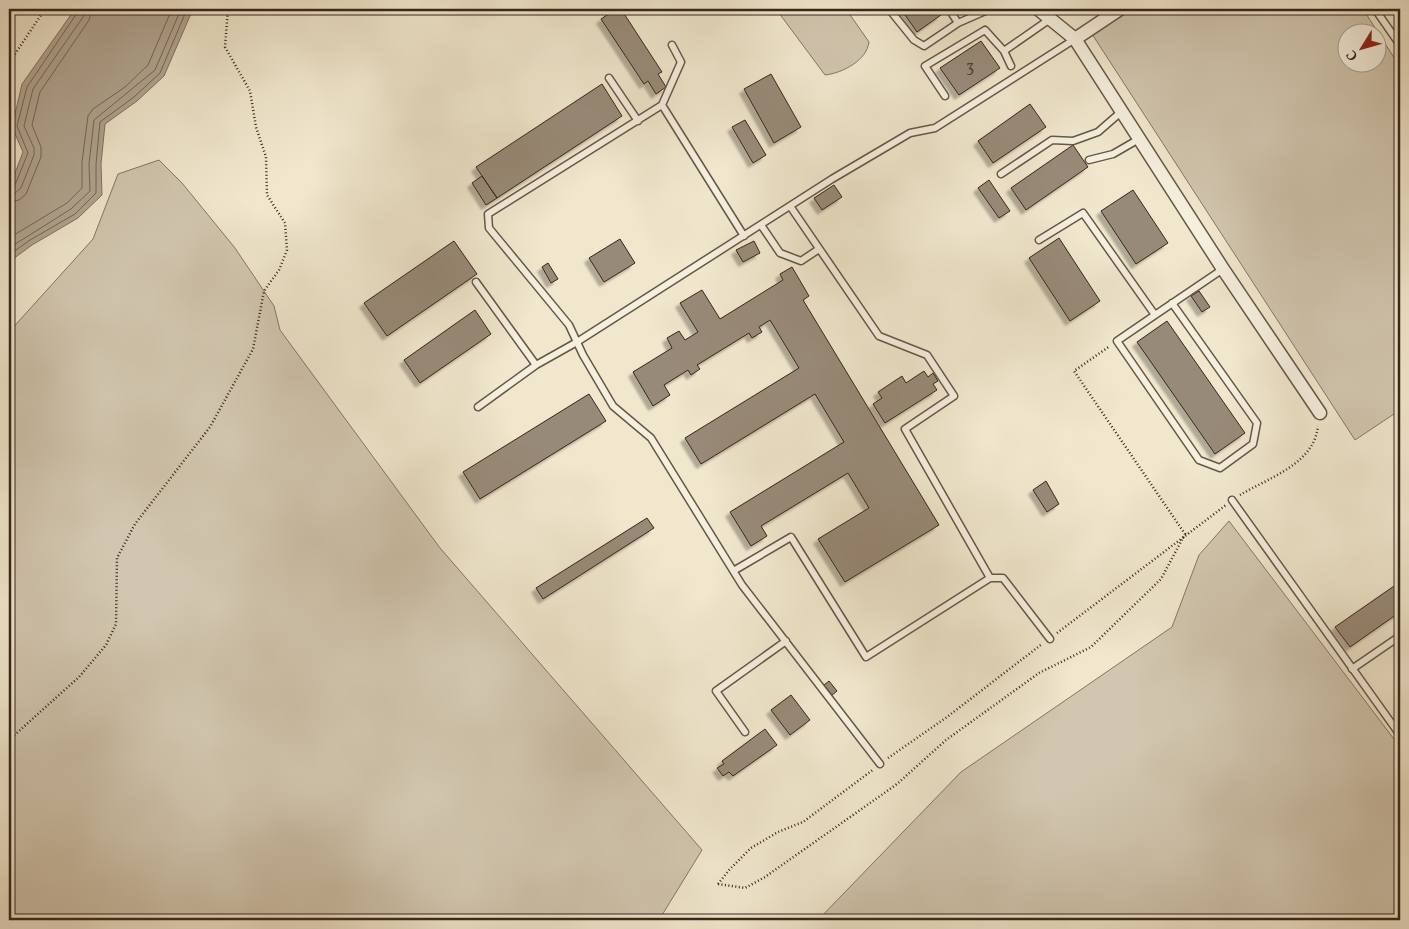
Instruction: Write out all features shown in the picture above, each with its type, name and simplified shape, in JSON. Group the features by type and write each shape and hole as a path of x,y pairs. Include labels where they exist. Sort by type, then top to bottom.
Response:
{"street":[{"path":"1038,9 1075,39 1223,269 1320,413"},
{"path":"1075,39 1120,9"}],"lane":[{"path":"889,9 914,40 924,46 958,23 990,9"},
{"path":"949,9 958,23"},
{"path":"1375,9 1400,45"},
{"path":"1004,51 1050,19"},
{"path":"945,96 925,66 985,30 1004,51 1011,66"},
{"path":"478,407 536,365 578,342 790,206 910,133 935,128 1075,39"},
{"path":"672,44 681,62 662,105 488,214 489,228 569,324 613,406 651,438 735,570 742,585 880,764"},
{"path":"609,78 638,120"},
{"path":"662,105 744,236"},
{"path":"1001,174 1052,140 1073,141 1098,132 1121,112"},
{"path":"1089,160 1113,154 1138,139"},
{"path":"790,206 879,336 927,355 954,396 905,429 990,578"},
{"path":"1038,240 1083,213 1155,315"},
{"path":"761,225 780,253 801,261 819,249"},
{"path":"1172,303 1256,423 1253,444 1220,468 1199,460 1117,342 1172,303 1223,269"},
{"path":"476,282 536,365"},
{"path":"1232,500 1400,736"},
{"path":"735,570 791,537 866,657 990,578 1003,578 1050,638"},
{"path":"1352,669 1400,636"},
{"path":"745,732 716,691 786,641"}],"path":[{"path":"9,63 45,9"},
{"path":"9,740 79,677 106,645 116,624 115,576 117,558 135,524 210,427 253,349 264,291 280,270 287,250 285,223 267,195 266,157 256,127 250,91 225,47 228,9"},
{"path":"1117,342 1074,371 1185,534"},
{"path":"1185,534 1162,579 1091,647 1032,678 946,740 897,784 765,877 745,888 718,884 751,848 778,832 803,822 833,801 880,764 947,717 1185,534 1232,500 1304,457 1314,444 1320,413"}],"shaded area":[{"path":"776,9 846,9 869,42 867,49 859,60 853,64 839,72 825,75"},
{"path":"1133,9 1363,9 1371,22 1336,22 1336,72 1386,72 1386,45 1400,67 1400,410 1355,440 1092,34"},
{"path":"159,160 182,183 235,248 274,306 280,330 440,548 702,850 659,920 9,920 9,332 93,239 118,174"},
{"path":"1229,521 1400,747 1400,920 818,920 961,772 1172,627 1199,555"}],"water":[{"path":"75,9 193,9 164,76 137,101 105,124 101,164 102,195 78,218 32,245 9,262 9,189 23,152 12,127 22,84"}],"building":[{"path":"616,9 621,9 662,72 658,74 666,87 656,94 648,81 644,84 601,19"},
{"path":"901,9 937,9 941,15 917,32"},
{"path":"981,41 1000,68 959,95 940,68"},
{"path":"771,74 801,127 774,143 744,89"},
{"path":"602,84 622,116 497,198 476,167"},
{"path":"1030,104 1046,127 993,163 978,141"},
{"path":"745,120 766,155 753,163 732,127"},
{"path":"1073,145 1088,167 1026,210 1011,188"},
{"path":"482,176 497,198 486,205 472,183"},
{"path":"989,180 1010,211 999,218 978,188"},
{"path":"834,185 842,197 822,210 814,198"},
{"path":"1133,190 1168,243 1136,264 1101,211"},
{"path":"1059,238 1100,301 1070,321 1029,258"},
{"path":"620,239 635,263 604,282 589,258"},
{"path":"454,241 477,274 387,336 364,303"},
{"path":"754,241 760,253 743,262 736,250"},
{"path":"548,263 558,279 551,283 542,267"},
{"path":"792,267 809,296 803,300 939,525 845,582 818,539 869,508 848,473 761,526 767,536 751,546 730,512 844,442 815,394 701,464 685,438 799,368 770,320 759,327 762,332 752,338 749,333 697,365 700,369 691,375 688,370 664,385 670,395 653,406 633,372 672,348 667,338 679,331 685,340 698,332 680,303 702,290 720,319 783,280 780,274"},
{"path":"1199,291 1210,307 1202,312 1191,296"},
{"path":"475,310 491,334 420,383 404,360"},
{"path":"1167,321 1245,433 1215,454 1137,342"},
{"path":"924,371 928,377 933,373 938,381 933,384 937,390 885,423 873,404 882,398 878,392 902,376 906,383"},
{"path":"589,394 606,421 480,499 463,472"},
{"path":"1046,481 1059,504 1047,512 1033,490"},
{"path":"647,518 654,528 543,599 536,588"},
{"path":"1397,584 1400,588 1400,612 1350,647 1335,627"},
{"path":"829,681 837,691 832,695 824,685"},
{"path":"791,695 810,720 790,735 771,710"},
{"path":"765,729 777,745 733,776 729,772 723,776 717,768 724,764 722,761"}]}
